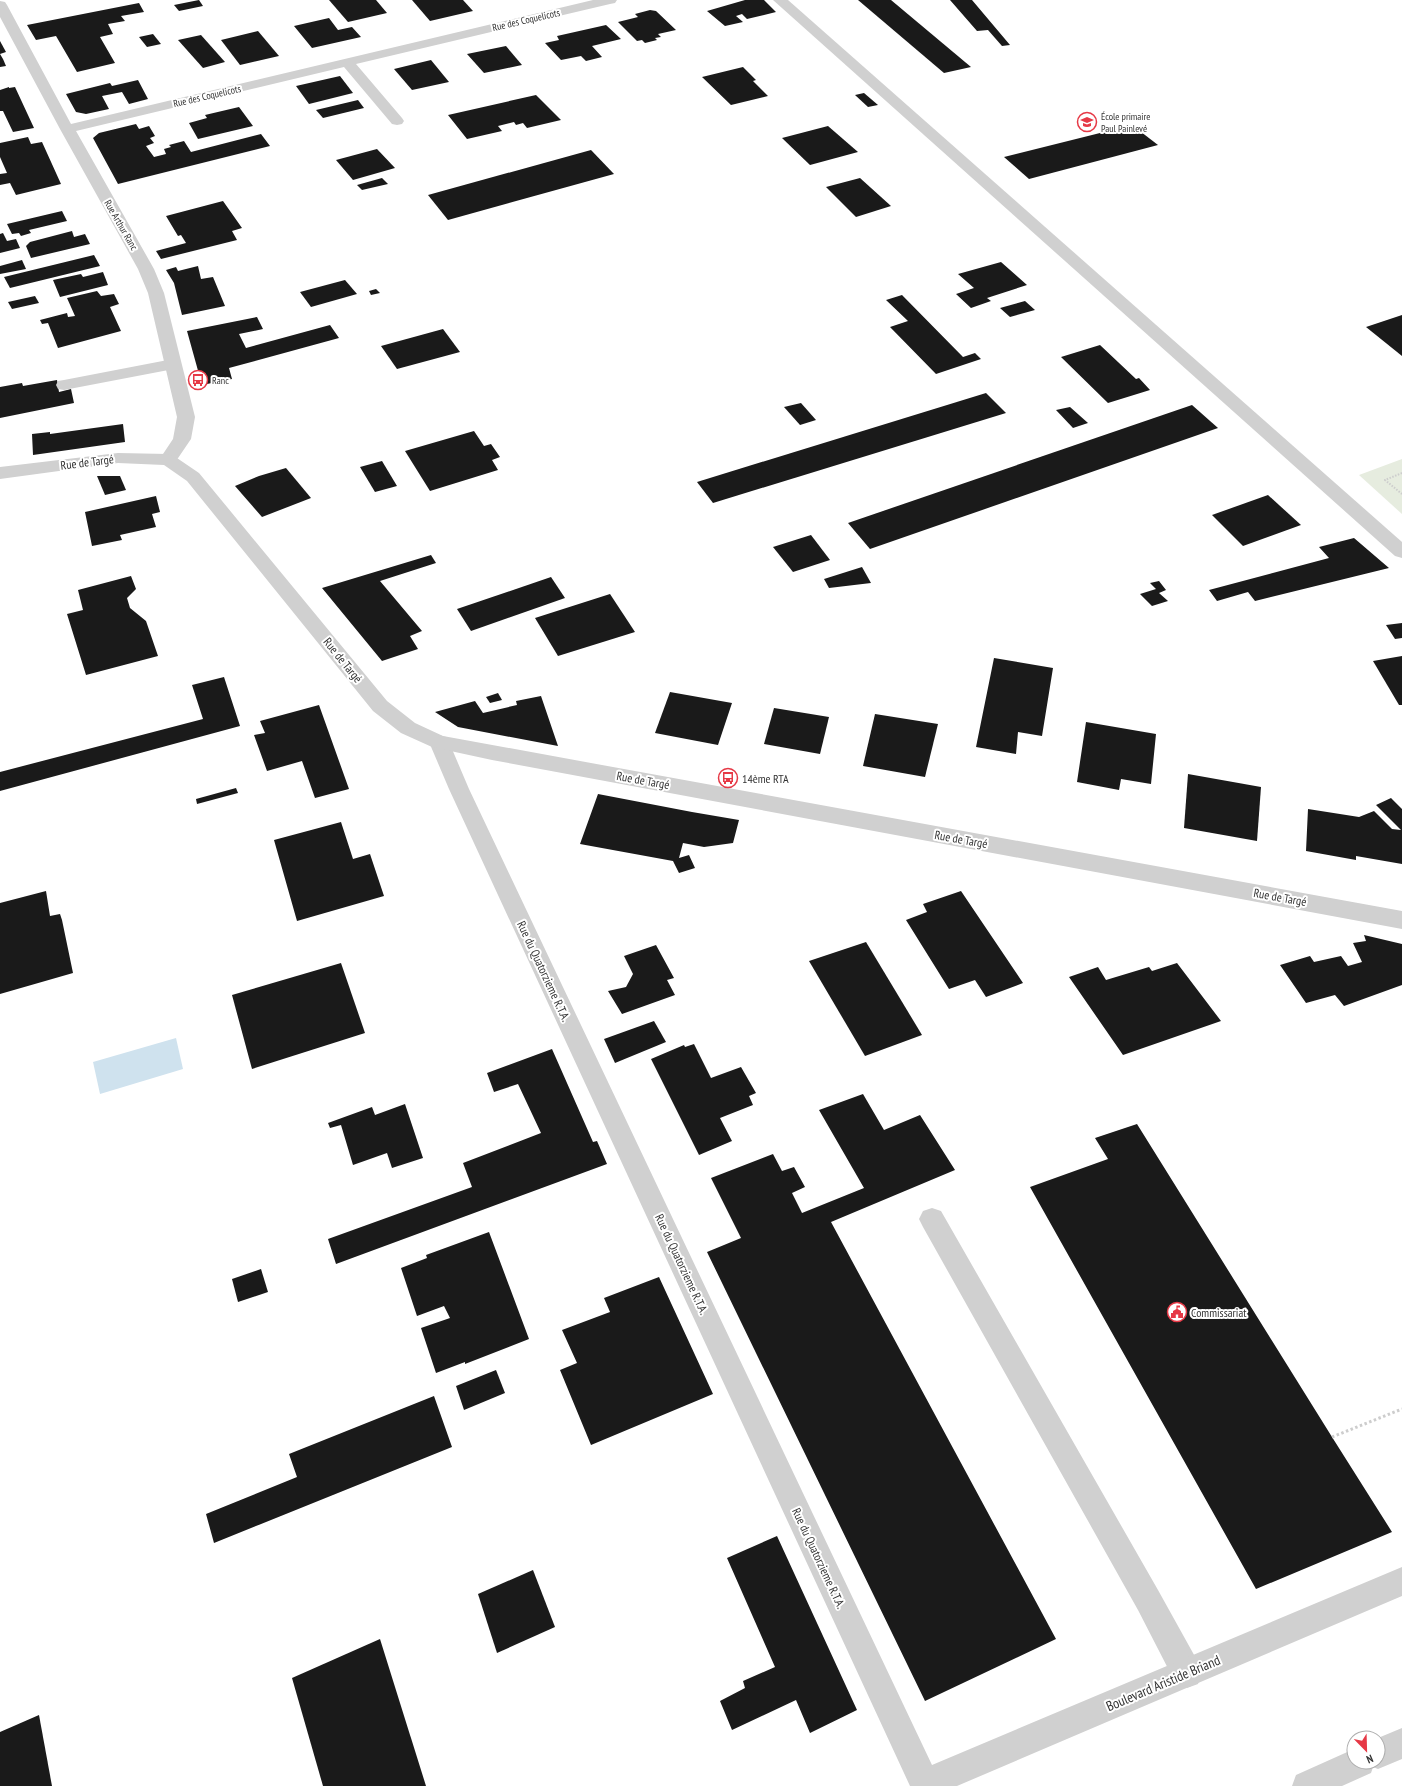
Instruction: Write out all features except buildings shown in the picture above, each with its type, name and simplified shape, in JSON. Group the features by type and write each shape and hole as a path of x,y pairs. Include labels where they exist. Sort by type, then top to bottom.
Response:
{"street":[{"name":"Rue des Coquelicots","path":"67,130 610,0"},
{"path":"780,0 1402,552"},
{"name":"Rue Arthur Ranc","path":"0,5 67,130 146,269 156,293 186,417 182,439 168,460"},
{"path":"348,62 397,121"},
{"path":"64,385 173,364"},
{"name":"Rue de Targé","path":"0,474 118,458 168,460 193,476 380,706 408,728 439,742 1402,920"},
{"name":"Rue du Quatorzieme R.T.A.","path":"439,742 476,826 925,1785"},
{"path":"932,1219 1148,1600 1187,1673"},
{"name":"Boulevard Aristide Briand","path":"925,1785 1402,1581"},
{"path":"1386,1750 1402,1743"},
{"path":"1307,1786 1346,1768"}],"path":[{"path":"1402,473 1384,480 1402,494"},
{"path":"1332,1437 1402,1409"}],"shaded area":[{"path":"1402,459 1402,514 1359,475"}],"water":[{"path":"176,1038 183,1069 100,1094 93,1062"}],"place":[{"name":"École primaire Paul Painlevé","path":"1087,122"},
{"name":"Ranc","path":"198,380"},
{"name":"14ème RTA","path":"728,778"},
{"name":"Commissariat","path":"1177,1312"}]}
